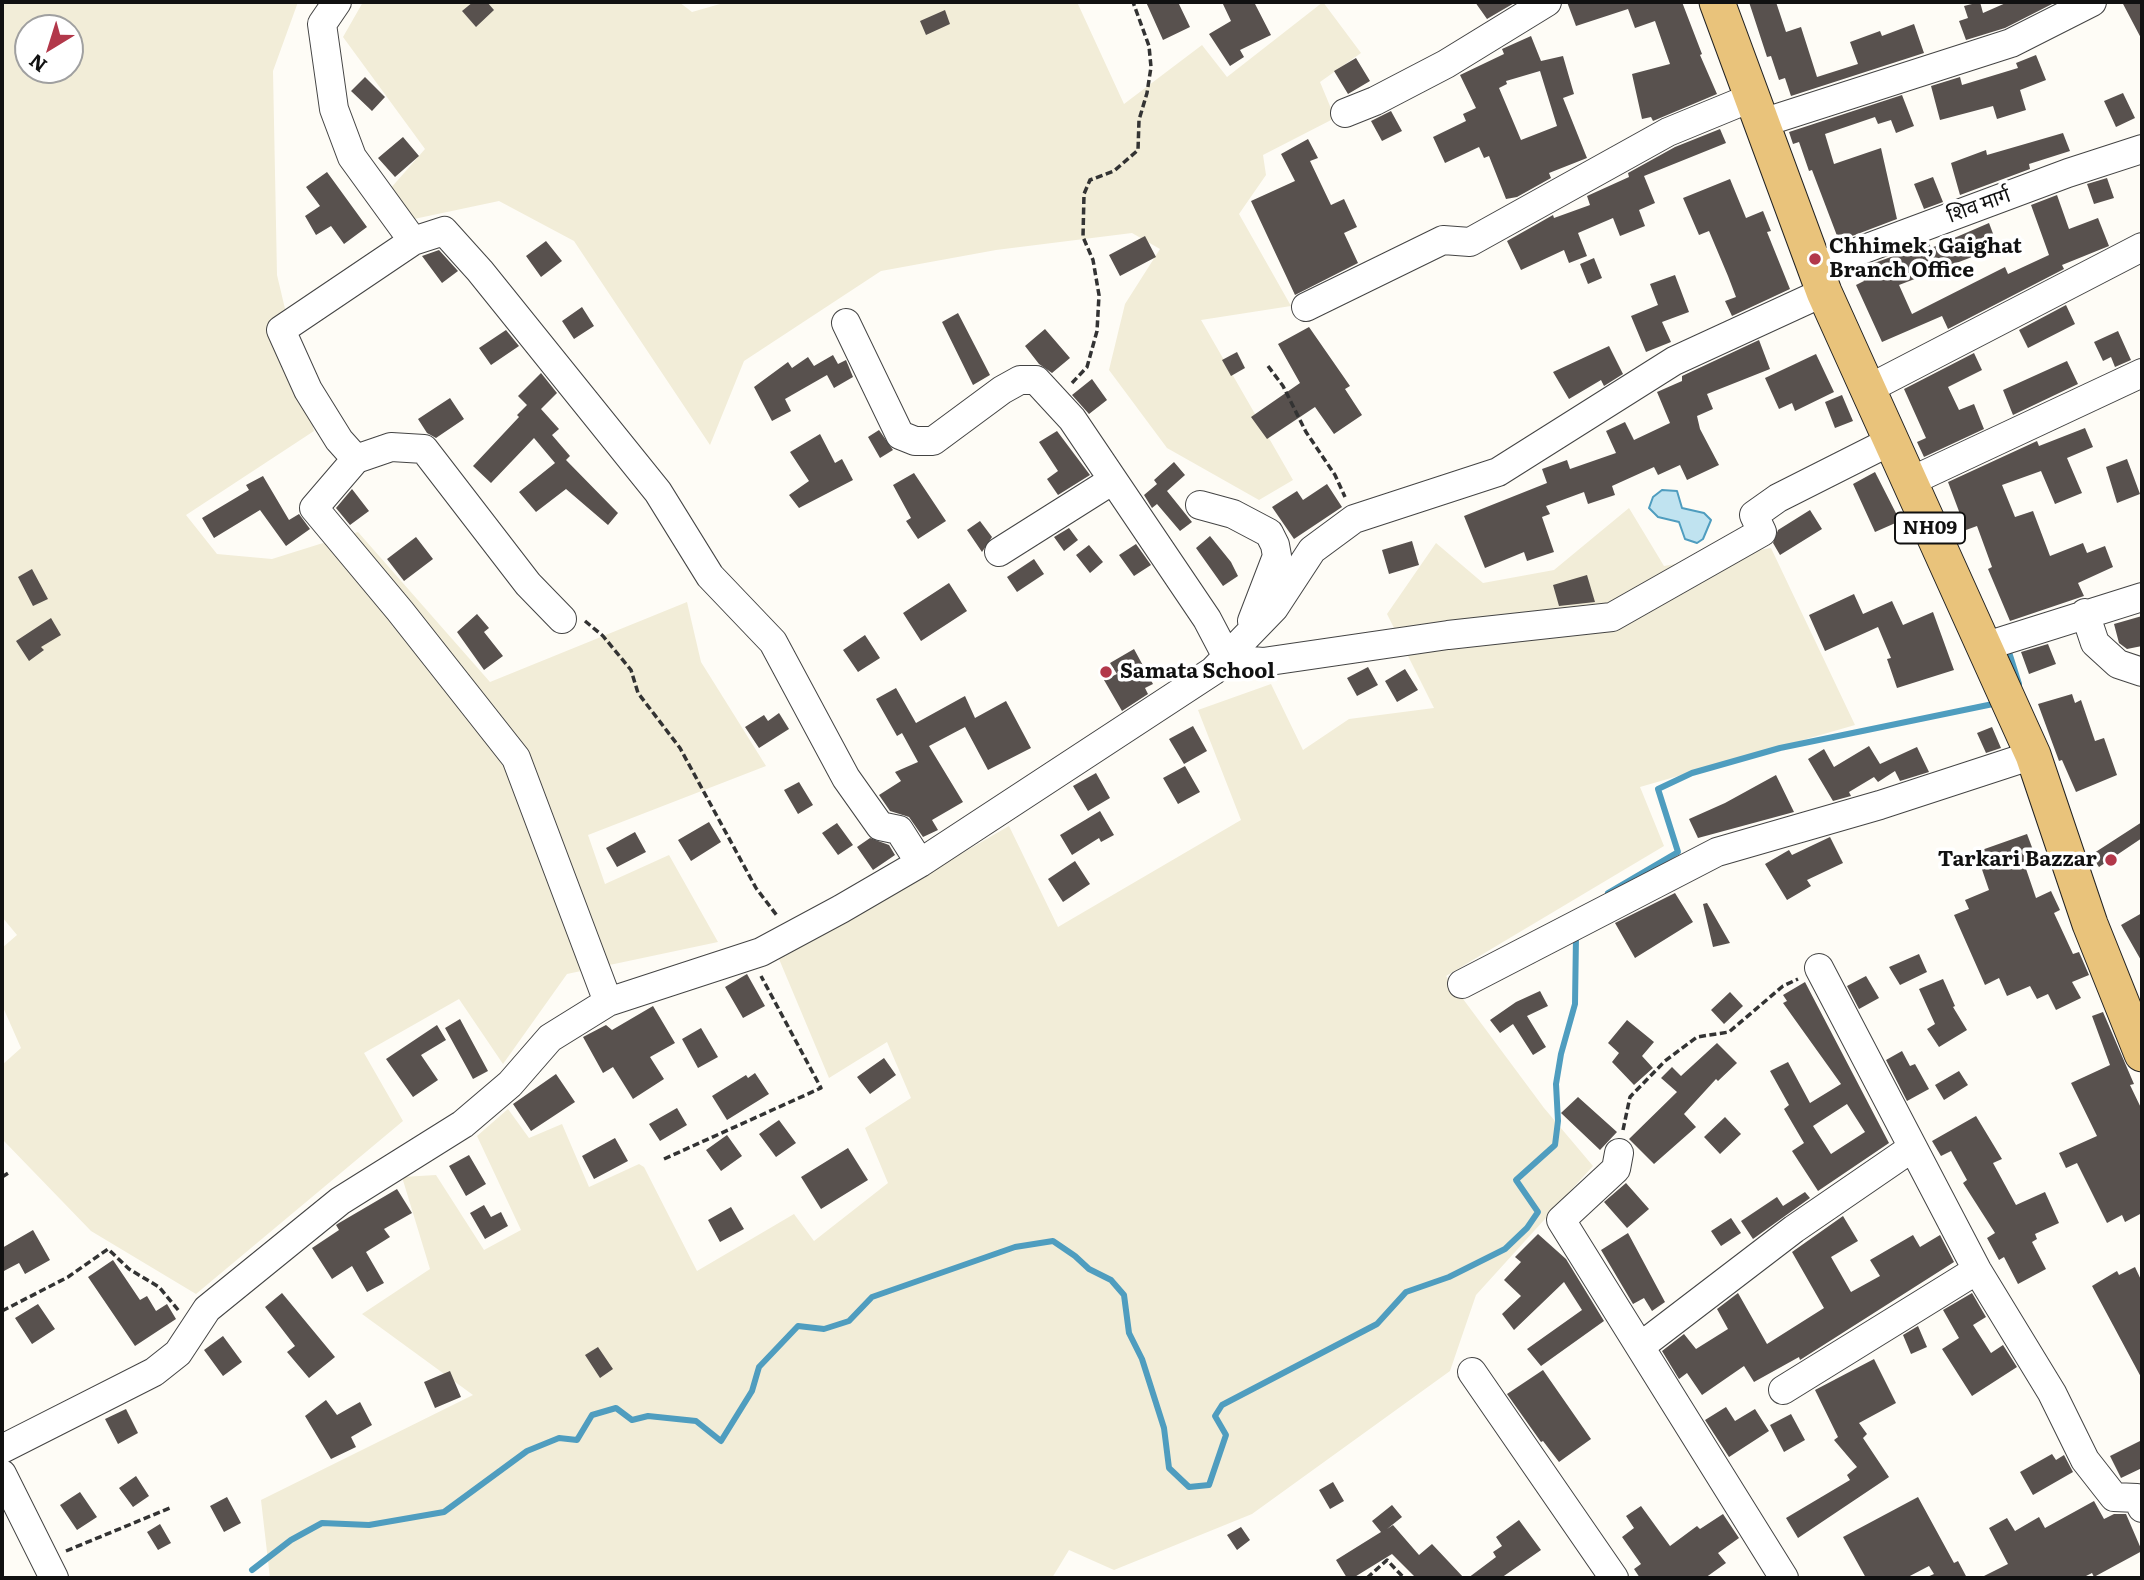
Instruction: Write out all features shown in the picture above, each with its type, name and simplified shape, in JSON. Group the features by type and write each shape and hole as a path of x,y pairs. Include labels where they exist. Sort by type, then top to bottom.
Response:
{"main road":[{"name":"NH09","path":"1717,2 1820,280 2033,755 2090,924 2142,1054"}],"street":[{"path":"337,2 322,24 334,109 352,157 412,241"},
{"path":"1345,113 1375,102 1446,64 1546,2"},
{"path":"1306,307 1443,240 1470,242 1668,131 2011,43 2092,2"},
{"name":"शिव मार्ग","path":"2,1449 154,1371 178,1353 208,1309 340,1201 463,1124 510,1084 550,1038 608,1002 750,956 920,863 1236,651 1274,608 1312,550 1354,519 1498,472 1674,361 1820,280 2068,173 2140,158"},
{"path":"356,459 339,440 307,390 281,330 412,241 444,231 480,271 658,492 710,576 773,642 846,778 880,826 898,831 920,863"},
{"path":"1868,389 2142,247"},
{"path":"846,323 900,435 908,438 933,441 1020,380 1036,380 1056,401 1113,480 1207,619 1236,651 1263,662 1448,635 1612,617 1762,532 1754,515 1778,498 1891,441"},
{"path":"1909,482 2142,373"},
{"path":"562,619 528,583 424,449 391,447 356,459 314,508 400,611 516,758 608,1002"},
{"path":"999,551 1113,480"},
{"path":"1200,505 1233,514 1269,533 1275,545 1277,555 1236,651"},
{"path":"1983,647 2087,620 2142,597"},
{"path":"2087,620 2095,643 2118,664 2142,672"},
{"path":"1462,984 1717,852 1880,805 2033,755"},
{"path":"1819,968 1977,1270 2052,1393 2085,1460 2114,1497 2137,1498 2142,1508"},
{"path":"1641,1346 1794,1230 1912,1148"},
{"path":"1619,1153 1616,1170 1561,1220 1784,1578"},
{"path":"1783,1390 1977,1270"},
{"path":"1472,1372 1614,1578"},
{"path":"2,1474 49,1569"}],"path":[{"path":"1056,401 1087,367 1097,331 1099,295 1093,260 1083,237 1084,194 1090,180 1114,171 1138,150 1139,120 1151,66 1149,46 1133,2"},
{"path":"1268,366 1283,386 1306,432 1335,475 1354,519"},
{"path":"562,619 586,621 603,636 631,670 638,693 680,748 756,888 792,935"},
{"path":"664,1159 821,1088 750,956"},
{"path":"1619,1153 1630,1097 1665,1061 1697,1037 1729,1032 1783,986 1819,968"},
{"path":"2,1177 10,1172"},
{"path":"2,1311 68,1277 108,1249 129,1269 159,1287 181,1314 199,1323"},
{"path":"49,1569 170,1508"},
{"path":"1367,1578 1387,1560 1404,1578"}],"shaded area":[{"path":"2,2 298,2 273,71 277,275 314,431 186,515 217,554 272,559 358,532 490,682 687,602 701,662 766,766 588,835 605,884 669,855 718,942 567,974 503,1064 459,999 364,1053 403,1121 196,1294 91,1231 2,1139 2,1065 21,1048 2,1005 2,948 17,935 2,917"},
{"path":"363,2 679,2 692,12 727,2 1077,2 1124,104 1202,45 1227,77 1323,2 1361,53 1320,82 1335,118 1263,155 1266,175 1239,214 1291,306 1201,320 1293,480 1259,500 1167,448 1109,370 1125,304 1160,249 1132,233 996,250 881,271 744,361 710,445 574,241 499,201 414,219 390,189 425,149 343,37"},
{"path":"1629,508 1664,566 1771,548 1855,725 1640,787 1664,846 1446,976 1544,1108 1593,1166 1476,1295 1450,1371 1252,1514 1114,1570 1069,1550 1052,1578 270,1578 261,1500 473,1395 362,1314 430,1269 402,1177 436,1175 484,1250 521,1230 477,1136 508,1109 529,1138 562,1124 589,1187 639,1164 644,1167 697,1271 794,1214 814,1241 888,1183 865,1128 911,1098 887,1042 829,1078 779,959 1009,826 1058,927 1241,820 1198,710 1271,684 1303,750 1349,719 1434,708 1387,614 1436,543 1483,583 1554,570"}],"water":[{"path":"1662,490 1677,491 1682,508 1704,513 1711,520 1703,539 1697,543 1685,539 1679,522 1658,517 1649,508 1653,497"}],"building":[{"path":"473,2 487,2 494,10 476,27 462,11"},
{"path":"1146,2 1178,2 1190,27 1163,40"},
{"path":"1222,2 1254,2 1271,35 1240,50 1244,57 1230,66 1209,34 1231,21"},
{"path":"1475,2 1516,2 1487,19"},
{"path":"1567,2 1682,2 1717,94 1653,121 1651,117 1642,119 1632,74 1670,64 1655,21 1635,28 1628,9 1576,26"},
{"path":"1749,2 1776,2 1786,32 1801,27 1817,77 1858,64 1850,42 1880,31 1882,36 1914,24 1924,53 1791,96 1785,78 1779,80 1771,56 1767,57"},
{"path":"1980,2 1983,13 2008,2 2056,2 2005,28 1966,40 1959,21 1968,18 1964,6"},
{"path":"2122,2 2142,2 2142,40"},
{"path":"945,10 950,24 926,35 920,21"},
{"path":"1531,36 1541,61 1563,56 1574,94 1563,98 1587,158 1549,173 1551,178 1517,197 1506,199 1489,156 1484,158 1479,147 1445,163 1433,137 1466,121 1463,114 1476,108 1460,75 1504,54 1502,49","holes":["1540,71 1557,126 1521,140 1499,88 1507,84 1506,81"]},
{"path":"2036,55 2046,80 2020,90 2026,110 1997,119 1993,106 1940,120 1931,86 1960,77 1962,85 2018,68 2016,63"},
{"path":"1356,58 1370,81 1348,94 1334,71"},
{"path":"365,77 385,97 372,111 351,91"},
{"path":"2123,93 2135,118 2116,127 2104,101"},
{"path":"1902,95 1914,126 1896,133 1891,120 1878,124 1875,117 1825,134 1834,164 1881,148 1897,219 1839,241 1812,170 1809,171 1799,142 1793,144 1789,132"},
{"path":"1391,111 1402,131 1382,141 1371,121"},
{"path":"1720,129 1726,143 1644,176 1655,203 1639,210 1645,226 1620,236 1613,218 1578,233 1587,256 1569,263 1564,250 1521,270 1507,241 1553,215 1554,218 1590,205 1587,196 1629,177 1628,173 1675,147"},
{"path":"2063,133 2070,151 2029,164 2030,169 1960,195 1951,163 1986,150 1987,155"},
{"path":"403,137 419,156 395,177 378,158"},
{"path":"1308,139 1318,158 1310,161 1331,205 1344,199 1357,227 1344,233 1358,263 1295,295 1251,201 1295,181 1281,154"},
{"path":"327,172 367,227 344,244 331,226 316,235 305,216 320,206 306,187"},
{"path":"1933,177 1943,202 1924,209 1914,184"},
{"path":"2107,178 2114,198 2094,204 2087,184"},
{"path":"1730,179 1746,218 1763,211 1771,231 1767,232 1790,289 1732,316 1725,301 1736,297 1728,276 1709,231 1699,235 1683,198"},
{"path":"2057,195 2069,229 2098,218 2109,246 2062,265 2064,269 1948,329 1942,316 1882,342 1856,285 1864,281 1858,269 1929,243 1931,248 1989,223 1998,247 1899,285 1912,314 2005,267 2008,274 2049,255 2031,205"},
{"path":"1145,236 1156,257 1120,276 1109,255"},
{"path":"546,241 562,261 541,277 526,256"},
{"path":"439,250 458,271 442,283 422,256"},
{"path":"1594,258 1602,278 1588,284 1580,264"},
{"path":"1675,275 1689,312 1662,322 1671,342 1646,352 1631,316 1658,305 1650,284"},
{"path":"2066,305 2075,324 2028,348 2019,330"},
{"path":"582,307 594,326 574,339 562,321"},
{"path":"958,313 990,375 973,385 942,322"},
{"path":"1309,327 1350,386 1345,389 1362,415 1334,434 1315,407 1267,439 1251,417 1300,383 1278,344"},
{"path":"1045,329 1070,358 1052,373 1039,364 1025,346"},
{"path":"506,330 519,346 491,365 479,348"},
{"path":"2118,331 2131,360 2115,367 2111,357 2103,361 2094,342"},
{"path":"1759,340 1770,369 1707,394 1713,409 1697,416 1700,429 1719,465 1687,480 1680,465 1658,475 1654,467 1612,486 1615,495 1588,504 1584,492 1546,506 1550,514 1542,517 1554,552 1527,561 1524,552 1485,568 1464,516 1547,483 1542,469 1567,460 1570,469 1616,453 1606,431 1625,422 1634,440 1670,423 1657,392 1682,381 1682,376"},
{"path":"1609,346 1623,374 1604,386 1601,380 1569,399 1553,372"},
{"path":"1237,352 1245,368 1231,376 1222,360"},
{"path":"1974,353 1982,370 1948,387 1959,410 1974,404 1984,429 1924,457 1917,442 1926,438 1904,389"},
{"path":"1816,354 1834,392 1795,411 1792,403 1779,409 1765,378"},
{"path":"833,355 838,364 846,360 853,377 834,388 827,375 785,399 791,411 772,421 754,387 788,362 792,368 808,357 814,366"},
{"path":"2067,361 2078,384 2013,415 2003,390"},
{"path":"541,373 557,393 541,409 559,429 552,435 570,456 566,460 618,513 608,525 566,489 536,512 519,492 555,463 534,438 491,483 473,466 519,417 517,415 527,405 518,396"},
{"path":"1092,379 1107,400 1089,414 1072,395"},
{"path":"1842,395 1853,421 1835,428 1825,402"},
{"path":"450,398 464,419 436,438 427,433 418,419"},
{"path":"2085,428 2093,447 2067,458 2082,493 2055,504 2041,471 2002,485 2015,517 2033,511 2050,556 2083,543 2087,553 2105,546 2113,567 2078,583 2084,596 2010,621 1988,569 1992,567 1977,526 1966,530 1948,482 2037,441 2039,446"},
{"path":"879,430 893,450 880,458 868,437"},
{"path":"1057,431 1090,475 1058,495 1047,479 1058,471 1039,442"},
{"path":"820,434 835,463 842,459 853,480 799,508 789,495 809,481 790,452"},
{"path":"2127,459 2140,494 2117,503 2106,467"},
{"path":"1174,462 1185,475 1167,491 1192,522 1180,531 1157,504 1152,508 1144,495 1157,484 1154,480"},
{"path":"1875,472 1900,521 1875,532 1853,484"},
{"path":"914,473 946,521 918,539 906,521 911,518 893,485"},
{"path":"263,476 289,520 299,514 310,529 286,546 260,510 214,538 202,518 249,490 246,485"},
{"path":"1327,484 1342,507 1294,539 1272,507 1297,491 1303,500"},
{"path":"352,489 369,511 350,525 336,508"},
{"path":"1810,510 1822,529 1780,555 1773,543 1778,530"},
{"path":"980,521 992,537 982,552 967,530"},
{"path":"1069,528 1078,540 1064,551 1054,537"},
{"path":"1210,536 1231,562 1238,576 1223,586 1196,548"},
{"path":"416,537 433,559 404,581 387,559"},
{"path":"1412,541 1419,565 1389,574 1382,550"},
{"path":"1136,544 1151,565 1134,576 1119,555"},
{"path":"1089,545 1103,562 1090,573 1076,555"},
{"path":"1034,559 1044,574 1017,592 1007,577"},
{"path":"32,569 48,599 33,606 18,577"},
{"path":"1587,575 1595,602 1559,606 1553,585"},
{"path":"949,583 967,611 921,641 903,613"},
{"path":"1854,594 1863,614 1892,601 1903,625 1933,612 1954,670 1897,688 1887,659 1891,658 1878,627 1825,651 1809,615"},
{"path":"477,614 489,628 484,632 503,656 484,670 457,632"},
{"path":"2142,616 2142,646 2127,649 2119,643 2114,624"},
{"path":"51,618 61,635 41,647 44,650 29,661 16,641"},
{"path":"865,635 880,658 858,672 843,650"},
{"path":"2048,644 2056,664 2029,674 2021,652"},
{"path":"1134,649 1153,684 1145,688 1148,694 1122,711 1104,680 1117,674 1110,663"},
{"path":"1368,667 1378,685 1357,696 1347,678"},
{"path":"1405,669 1418,690 1397,702 1385,681"},
{"path":"896,688 916,723 965,696 975,718 1006,701 1031,748 988,770 965,727 929,746 963,802 932,820 938,830 923,837 909,817 890,811 879,795 901,781 895,772 918,762 902,733 897,736 876,699"},
{"path":"2072,694 2075,703 2081,700 2095,741 2104,738 2117,775 2076,792 2062,760 2059,761 2038,704"},
{"path":"779,713 789,729 759,748 745,727 764,715 768,721"},
{"path":"1193,726 1207,751 1184,764 1169,739"},
{"path":"1992,727 2001,748 1986,753 1977,733"},
{"path":"1869,746 1880,764 1917,747 1929,772 1900,781 1895,771 1878,782 1874,777 1849,792 1851,796 1833,801 1808,759 1824,749 1834,767"},
{"path":"1185,766 1200,792 1178,804 1163,778"},
{"path":"1096,773 1110,798 1088,811 1073,786"},
{"path":"1776,775 1794,812 1698,838 1689,819"},
{"path":"799,782 813,805 798,814 784,790"},
{"path":"1100,811 1114,835 1101,842 1099,838 1072,855 1060,835"},
{"path":"709,822 721,842 691,861 678,840"},
{"path":"2142,822 2142,838 2099,867 2091,855"},
{"path":"837,823 853,845 838,855 822,833"},
{"path":"635,832 646,852 617,867 606,848"},
{"path":"2027,834 2036,858 2024,863 2036,898 2051,891 2060,910 2054,913 2073,954 2079,952 2089,975 2072,982 2081,998 2056,1010 2048,994 2037,999 2030,986 2007,996 1999,978 1985,985 1954,915 1969,909 1965,900 1989,890 1976,852"},
{"path":"1830,837 1843,863 1807,880 1811,886 1787,900 1765,864 1789,850 1792,855"},
{"path":"870,838 889,845 895,855 873,870 857,847"},
{"path":"1075,861 1090,884 1063,902 1048,879"},
{"path":"1675,893 1693,922 1635,958 1615,923"},
{"path":"1707,903 1730,943 1713,947 1703,904"},
{"path":"2142,913 2142,962 2121,925"},
{"path":"1919,954 1927,972 1900,985 1889,967"},
{"path":"747,974 765,1006 743,1018 725,987"},
{"path":"1866,976 1879,998 1859,1009 1847,986"},
{"path":"1943,979 1955,1006 1953,1007 1967,1030 1939,1047 1927,1029 1935,1024 1919,989"},
{"path":"1805,982 1889,1143 1818,1191 1792,1151 1804,1143 1784,1109 1789,1105 1770,1071 1788,1062 1810,1103 1841,1084 1783,1003 1787,1001 1783,995","holes":["1847,1104 1865,1132 1831,1154 1813,1126"]},
{"path":"1540,991 1548,1006 1527,1016 1546,1047 1533,1055 1513,1024 1500,1033 1490,1020 1516,1002"},
{"path":"1730,992 1743,1006 1724,1024 1711,1010"},
{"path":"653,1006 675,1043 650,1057 664,1079 633,1099 613,1067 603,1073 583,1037 606,1025 612,1030"},
{"path":"2103,1012 2134,1084 2130,1085 2142,1110 2142,1213 2125,1222 2122,1215 2107,1223 2077,1163 2066,1168 2059,1153 2097,1136 2071,1083 2110,1065 2092,1016"},
{"path":"460,1019 488,1071 473,1079 445,1028"},
{"path":"1627,1020 1654,1042 1642,1056 1653,1068 1634,1085 1612,1062 1619,1053 1608,1043"},
{"path":"437,1025 446,1040 421,1055 438,1080 413,1097 386,1059"},
{"path":"701,1028 718,1057 698,1068 682,1039"},
{"path":"1717,1043 1737,1063 1718,1081 1716,1079 1684,1114 1696,1127 1654,1164 1629,1139 1677,1092 1661,1078 1672,1067 1681,1076"},
{"path":"1902,1051 1910,1066 1915,1064 1929,1089 1907,1101 1886,1060"},
{"path":"884,1058 896,1075 870,1094 857,1077"},
{"path":"1959,1071 1968,1085 1944,1100 1935,1085"},
{"path":"755,1073 769,1094 727,1120 712,1096 746,1075 748,1078"},
{"path":"556,1074 575,1102 531,1131 513,1104"},
{"path":"1578,1097 1617,1132 1600,1150 1561,1113"},
{"path":"677,1108 687,1125 660,1141 649,1124"},
{"path":"1976,1116 2002,1159 1993,1163 2016,1205 2045,1192 2059,1223 2035,1234 2037,1239 2032,1242 2046,1269 2018,1284 2004,1257 1999,1260 1987,1238 1995,1233 1963,1183 1967,1180 1951,1151 1941,1156 1932,1141"},
{"path":"1725,1117 1741,1134 1720,1154 1704,1137"},
{"path":"779,1120 796,1143 776,1157 759,1134"},
{"path":"727,1135 742,1156 721,1171 706,1150"},
{"path":"615,1138 628,1161 594,1179 582,1156"},
{"path":"848,1148 868,1180 821,1209 801,1177"},
{"path":"469,1155 486,1184 466,1196 449,1166"},
{"path":"1626,1183 1649,1209 1627,1228 1604,1202"},
{"path":"397,1189 412,1213 384,1229 390,1237 366,1252 384,1283 367,1292 352,1266 332,1279 312,1248 339,1230 336,1225"},
{"path":"1805,1192 1810,1198 1753,1239 1741,1221 1777,1197 1783,1206"},
{"path":"484,1205 491,1217 501,1212 508,1226 485,1239 470,1213"},
{"path":"731,1207 744,1229 720,1242 708,1220"},
{"path":"1843,1216 1858,1241 1831,1257 1851,1292 1880,1276 1870,1260 1913,1235 1920,1247 1940,1235 1954,1262 1800,1360 1799,1357 1754,1382 1744,1366 1702,1395 1687,1373 1679,1379 1662,1351 1684,1334 1696,1349 1728,1329 1717,1309 1738,1293 1767,1344 1824,1308 1792,1252"},
{"path":"1731,1218 1741,1233 1721,1246 1711,1231"},
{"path":"33,1230 50,1260 25,1274 19,1263 2,1272 2,1248"},
{"path":"1628,1233 1665,1302 1652,1311 1644,1298 1633,1304 1601,1250"},
{"path":"1538,1234 1566,1259 1604,1321 1541,1366 1527,1349 1582,1310 1564,1282 1514,1330 1502,1314 1521,1296 1504,1280 1521,1262 1515,1257"},
{"path":"113,1260 140,1300 147,1296 156,1311 167,1304 176,1319 135,1346 88,1277"},
{"path":"2135,1267 2142,1282 2142,1379 2092,1286 2117,1271 2119,1275"},
{"path":"282,1293 335,1357 309,1378 287,1352 295,1346 265,1307"},
{"path":"1972,1293 1986,1317 1973,1325 1991,1353 2003,1345 2017,1367 1972,1396 1942,1349 1959,1338 1943,1310"},
{"path":"38,1304 55,1329 32,1344 15,1318"},
{"path":"1918,1326 1927,1347 1911,1354 1903,1335"},
{"path":"223,1336 242,1362 223,1376 204,1350"},
{"path":"598,1347 613,1369 600,1378 585,1355"},
{"path":"1874,1359 1896,1403 1859,1423 1867,1434 1863,1438 1889,1477 1798,1538 1786,1518 1850,1480 1847,1475 1857,1467 1834,1440 1838,1437 1815,1390"},
{"path":"1543,1370 1591,1439 1559,1462 1543,1441 1541,1442 1507,1394"},
{"path":"450,1371 461,1397 435,1408 424,1382"},
{"path":"326,1400 337,1415 360,1402 372,1425 351,1437 356,1447 331,1459 305,1416"},
{"path":"1726,1407 1735,1421 1755,1409 1769,1431 1729,1457 1705,1420"},
{"path":"126,1409 138,1433 118,1444 105,1419"},
{"path":"1791,1414 1805,1440 1784,1452 1770,1425"},
{"path":"2142,1440 2142,1468 2121,1478 2110,1456"},
{"path":"2052,1454 2056,1460 2064,1455 2073,1472 2033,1495 2020,1472"},
{"path":"136,1476 149,1496 133,1507 119,1488"},
{"path":"1333,1482 1344,1501 1330,1509 1319,1490"},
{"path":"80,1492 97,1517 77,1530 60,1505"},
{"path":"227,1497 241,1523 224,1532 210,1506"},
{"path":"1918,1497 1954,1563 1958,1561 1967,1578 1925,1578 1934,1574 1929,1566 1906,1578 1866,1578 1843,1537"},
{"path":"2094,1501 2104,1519 2114,1514 2126,1514 2142,1551 2094,1577 2092,1573 2082,1578 1980,1578 2008,1564 1989,1528 2007,1518 2015,1531 2039,1517 2045,1528"},
{"path":"1392,1505 1402,1517 1387,1529 1393,1525 1419,1555 1432,1544 1464,1578 1416,1578 1392,1554 1353,1578 1347,1578 1336,1560 1381,1532 1372,1521"},
{"path":"1641,1506 1670,1546 1697,1526 1700,1529 1723,1514 1739,1538 1718,1553 1726,1563 1705,1578 1640,1578 1634,1569 1641,1564 1622,1537 1634,1528 1626,1516"},
{"path":"1519,1520 1541,1550 1501,1578 1468,1578 1496,1557 1493,1552 1502,1546 1496,1537"},
{"path":"160,1524 171,1543 158,1550 147,1532"},
{"path":"1241,1527 1250,1540 1237,1550 1227,1535"}],"waterway":[{"path":"2008,649 2019,684"},
{"path":"1608,893 1678,852 1658,789 1692,773 1780,748 1993,704"},
{"path":"252,1570 291,1540 322,1523 369,1525 444,1512 527,1451 559,1438 577,1440 592,1415 616,1408 632,1420 648,1416 696,1421 721,1441 752,1391 759,1367 798,1326 824,1329 849,1321 872,1297 1015,1247 1053,1241 1089,1269 1111,1280 1124,1295 1129,1333 1142,1359 1164,1428 1169,1468 1189,1487 1209,1485 1226,1435 1215,1416 1222,1405 1377,1324 1406,1292 1449,1277 1505,1249 1527,1228 1538,1212 1516,1180 1555,1145 1558,1121 1556,1084 1575,1004 1576,936"}],"place":[{"name":"Chhimek, Gaighat Branch Office","path":"1815,259"},
{"name":"Samata School","path":"1106,672"},
{"name":"Tarkari Bazzar","path":"2111,860"}]}
